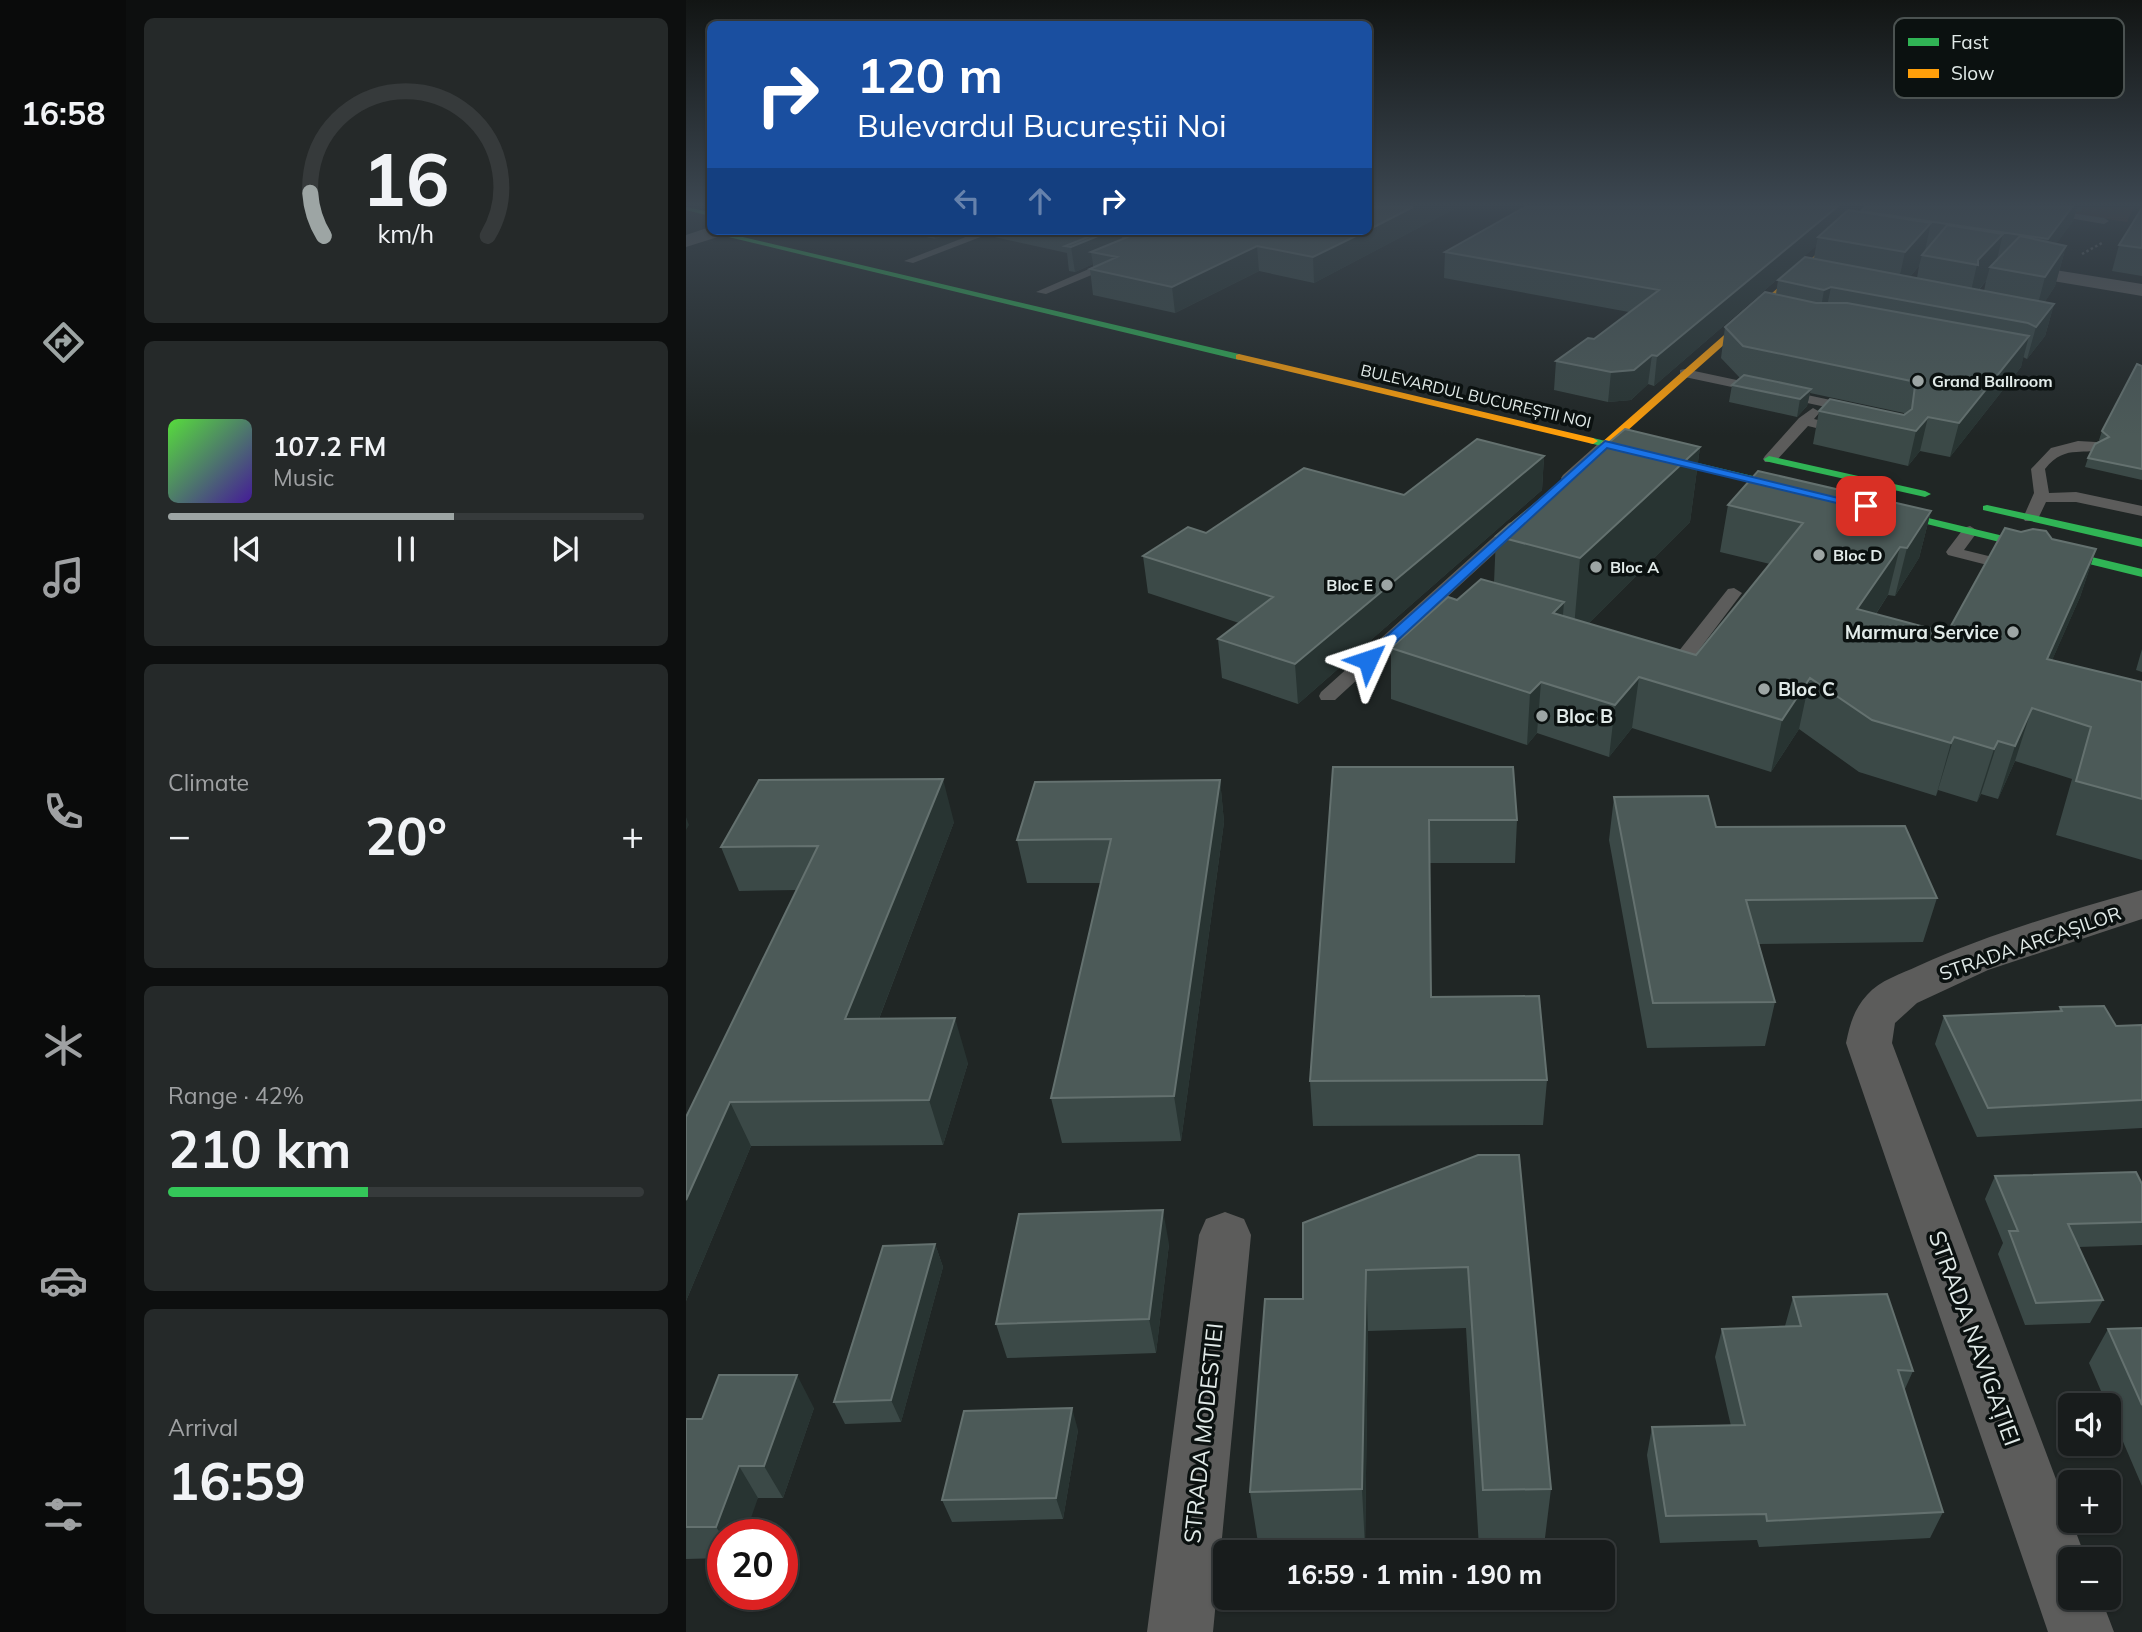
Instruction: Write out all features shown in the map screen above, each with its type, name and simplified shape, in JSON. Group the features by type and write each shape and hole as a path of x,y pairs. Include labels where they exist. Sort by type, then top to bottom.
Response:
{"main road":[{"name":"BULEVARDUL BUCUREȘTII NOI","path":"929,283 1813,494"},
{"path":"1605,444 1618,424 1685,373 1787,283"},
{"path":"1035,291 1068,298"},
{"path":"1212,351 1241,338"},
{"path":"1618,424 1650,431"},
{"path":"1764,457 1939,497"},
{"path":"1965,503 2142,543"},
{"path":"1866,506 2142,572"}],"street":[{"path":"2093,283 2142,290"},
{"name":"STRADA ARCAȘILOR","path":"1869,1044 1873,1020 1884,1005 1901,992 1973,959 2142,904"},
{"name":"STRADA NAVIGAȚIEI","path":"1869,1044 2081,1632"},
{"name":"STRADA MODESTIEI","path":"1180,1632 1225,1234"}],"lane":[{"path":"1035,291 1056,283"},
{"path":"1752,313 1774,318"},
{"path":"1685,373 1872,413"},
{"path":"1764,457 1821,402"},
{"path":"1804,421 1856,433"},
{"path":"1553,492 1605,444"},
{"path":"2031,518 2042,493 2038,469 2054,452 2079,444 2096,446"},
{"path":"2041,480 2076,496 2142,511"},
{"path":"2038,498 2076,496"},
{"path":"1328,696 1436,607 1532,510"},
{"path":"1970,531 1954,552 2027,570"},
{"path":"1656,671 1670,675 1734,593"}],"building":[{"path":"1155,283 1180,283 1172,287"},
{"path":"1620,283 1745,283 1657,356 1652,355 1634,370 1611,372 1556,361 1588,338 1594,339 1659,290"},
{"path":"1793,283 1944,283 2054,304 2036,327 2028,323 1831,287 1824,290"},
{"path":"1765,292 1816,303 1847,303 2029,336 1959,423 1928,417 1916,431 1819,411 1830,399 1904,415 1912,409 1915,386 1911,381 1743,346 1725,327"},
{"path":"2137,364 2142,366 2142,469 2088,458 2095,444 2109,437 2102,431"},
{"path":"1744,375 1811,389 1800,399 1732,385"},
{"path":"1625,429 1700,447 1580,558 1496,536"},
{"path":"1477,439 1544,456 1295,664 1218,639 1273,597 1143,556 1188,527 1206,533 1304,468 1404,495"},
{"path":"1758,471 1931,511 1907,548 1900,547 1857,609 1947,633 2005,528 2021,532 2033,529 2046,531 2052,539 2096,549 2047,659 2142,682 2142,799 2076,781 2091,727 2032,708 2015,746 1998,741 1994,749 1954,737 1951,743 1872,720 1810,678 1782,720 1639,677 1615,705 1541,682 1530,693 1391,648 1448,597 1457,600 1481,579 1564,602 1553,613 1696,655 1803,523 1728,505"},
{"path":"1333,767 1513,767 1517,820 1429,820 1431,997 1539,996 1547,1080 1310,1081"},
{"path":"943,779 845,1019 955,1018 929,1100 730,1102 686,1200 686,1117 818,846 721,847 759,780"},
{"path":"1220,780 1174,1096 1051,1098 1111,839 1017,840 1035,782"},
{"path":"1708,796 1716,827 1905,826 1937,898 1746,900 1775,1002 1653,1003 1614,797"},
{"path":"2104,1006 2116,1026 2142,1025 2142,1100 1988,1108 1944,1016 2062,1011 2060,1007"},
{"path":"1478,1155 1519,1155 1551,1489 1483,1490 1468,1267 1366,1270 1362,1489 1250,1492 1265,1299 1303,1299 1303,1223"},
{"path":"2136,1172 2142,1184 2142,1222 2068,1224 2103,1300 2036,1303 2009,1231 2018,1231 1995,1176"},
{"path":"1163,1210 1149,1319 996,1324 1019,1214"},
{"path":"935,1244 891,1400 834,1402 883,1246"},
{"path":"1887,1294 1913,1371 1898,1370 1943,1512 1767,1521 1766,1514 1666,1516 1652,1427 1745,1425 1722,1329 1801,1326 1793,1297"},
{"path":"2142,1328 2142,1405 2108,1329"},
{"path":"719,1375 797,1375 764,1466 739,1466 719,1519 707,1519 707,1527 686,1527 686,1419 702,1419"},
{"path":"1072,1408 1056,1498 942,1500 964,1411"}],"traffic: fast":[{"path":"930,283 1239,357"},
{"path":"1593,441 1803,491"},
{"path":"1769,459 1925,494"},
{"path":"1987,508 2142,543"},
{"path":"1878,509 2142,573"}],"traffic: slow":[{"path":"1605,445 1789,283"},
{"path":"1239,357 1593,441"}],"place":[{"name":"Grand Ballroom","path":"1918,381"},
{"name":"Bloc D","path":"1819,555"},
{"name":"Bloc A","path":"1596,567"},
{"name":"Bloc E","path":"1387,585"},
{"name":"Marmura Service","path":"2013,632"},
{"name":"Bloc C","path":"1764,689"},
{"name":"Bloc B","path":"1542,716"}],"route":[{"path":"1368,660 1605,444 1866,506"}]}
